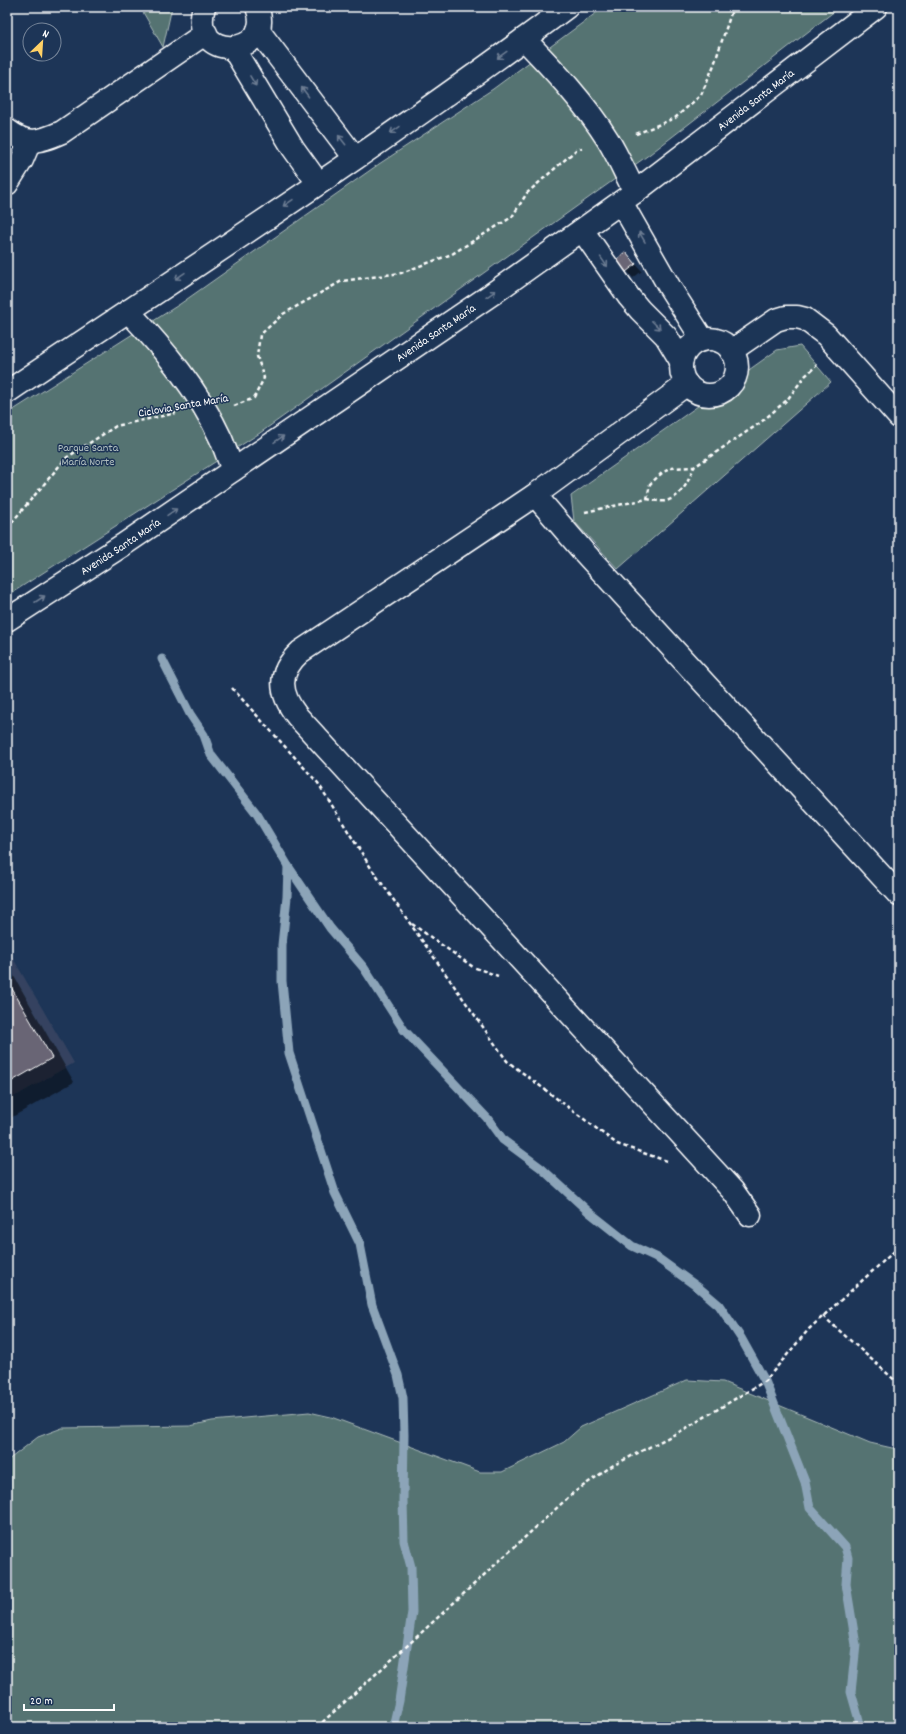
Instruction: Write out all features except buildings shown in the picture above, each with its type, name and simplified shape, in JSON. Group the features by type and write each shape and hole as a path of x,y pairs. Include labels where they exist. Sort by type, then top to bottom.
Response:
{"street":[{"path":"204,7 202,25 206,33 214,43 220,46 232,48 241,46 248,42 258,30 260,18 257,7"},
{"path":"7,392 355,158 524,39 566,7"},
{"name":"Avenida Santa María","path":"7,620 123,545 492,294 628,197 876,7"},
{"path":"258,30 355,158"},
{"path":"7,130 21,139 30,141 47,139 62,132 206,33"},
{"path":"524,39 573,93 608,140 628,197 670,288 703,340"},
{"path":"232,48 293,148 318,183"},
{"path":"7,184 18,167 30,141"},
{"path":"582,230 633,301 666,336 682,361"},
{"path":"128,311 158,344 182,375 204,408 221,439 233,470"},
{"path":"731,351 765,327 786,317 805,319 820,329 899,417"},
{"path":"711,339 719,341 726,345 731,351 735,358 736,373 734,381 723,392 708,395 700,394 687,384 682,374 682,361 684,354 695,342 711,339"},
{"path":"687,384 535,495 300,652 292,659 286,668 283,678 283,688 285,698 297,716 733,1191 750,1215"},
{"path":"535,495 593,562 899,895"}],"path":[{"name":"Ciclovia Santa María","path":"7,528 66,458 116,426 204,408 231,407 254,398 264,378 257,356 260,335 283,314 342,281 401,273 452,254 512,217 527,193 576,150 608,140 642,133 675,118 701,95 714,65 733,7"},
{"path":"647,499 650,484 662,473 671,468 694,467 760,423 787,400 805,376 836,346"},
{"path":"557,521 593,509 647,499 666,501 680,492 690,480 694,467"},
{"path":"232,688 318,783 371,868 507,1061 617,1144 669,1161"},
{"path":"410,923 473,967 501,977"},
{"path":"317,1727 414,1640 573,1492 612,1466 683,1430 766,1381 809,1329 899,1248"},
{"path":"823,1316 899,1384"}],"shaded area":[{"path":"7,948 74,1063 7,1101"}],"green space":[{"path":"140,7 172,7 163,47"},
{"name":"Parque Santa María Norte","path":"604,7 840,7 650,154 260,433 7,596 7,414 180,304 379,164 493,89"},
{"path":"800,346 831,382 618,569 574,521 571,496 777,350"},
{"path":"687,1380 723,1382 870,1443 899,1448 899,1727 7,1727 7,1461 38,1437 62,1428 190,1426 212,1421 309,1412 331,1417 480,1472 502,1472 564,1442 581,1427"}],"waterway":[{"path":"162,659 190,714 204,735 211,755 257,814 288,866 330,928 364,968 404,1030 487,1118 503,1140 541,1168 589,1212 632,1246 656,1257 699,1288 719,1305 741,1338 765,1381 805,1482 810,1508 845,1547 848,1558 846,1584 856,1645 851,1692 861,1727"},
{"path":"288,866 287,897 282,945 282,981 289,1053 335,1193 360,1244 372,1305 398,1375 403,1398 404,1541 411,1567 412,1612 399,1701 393,1727"}]}
